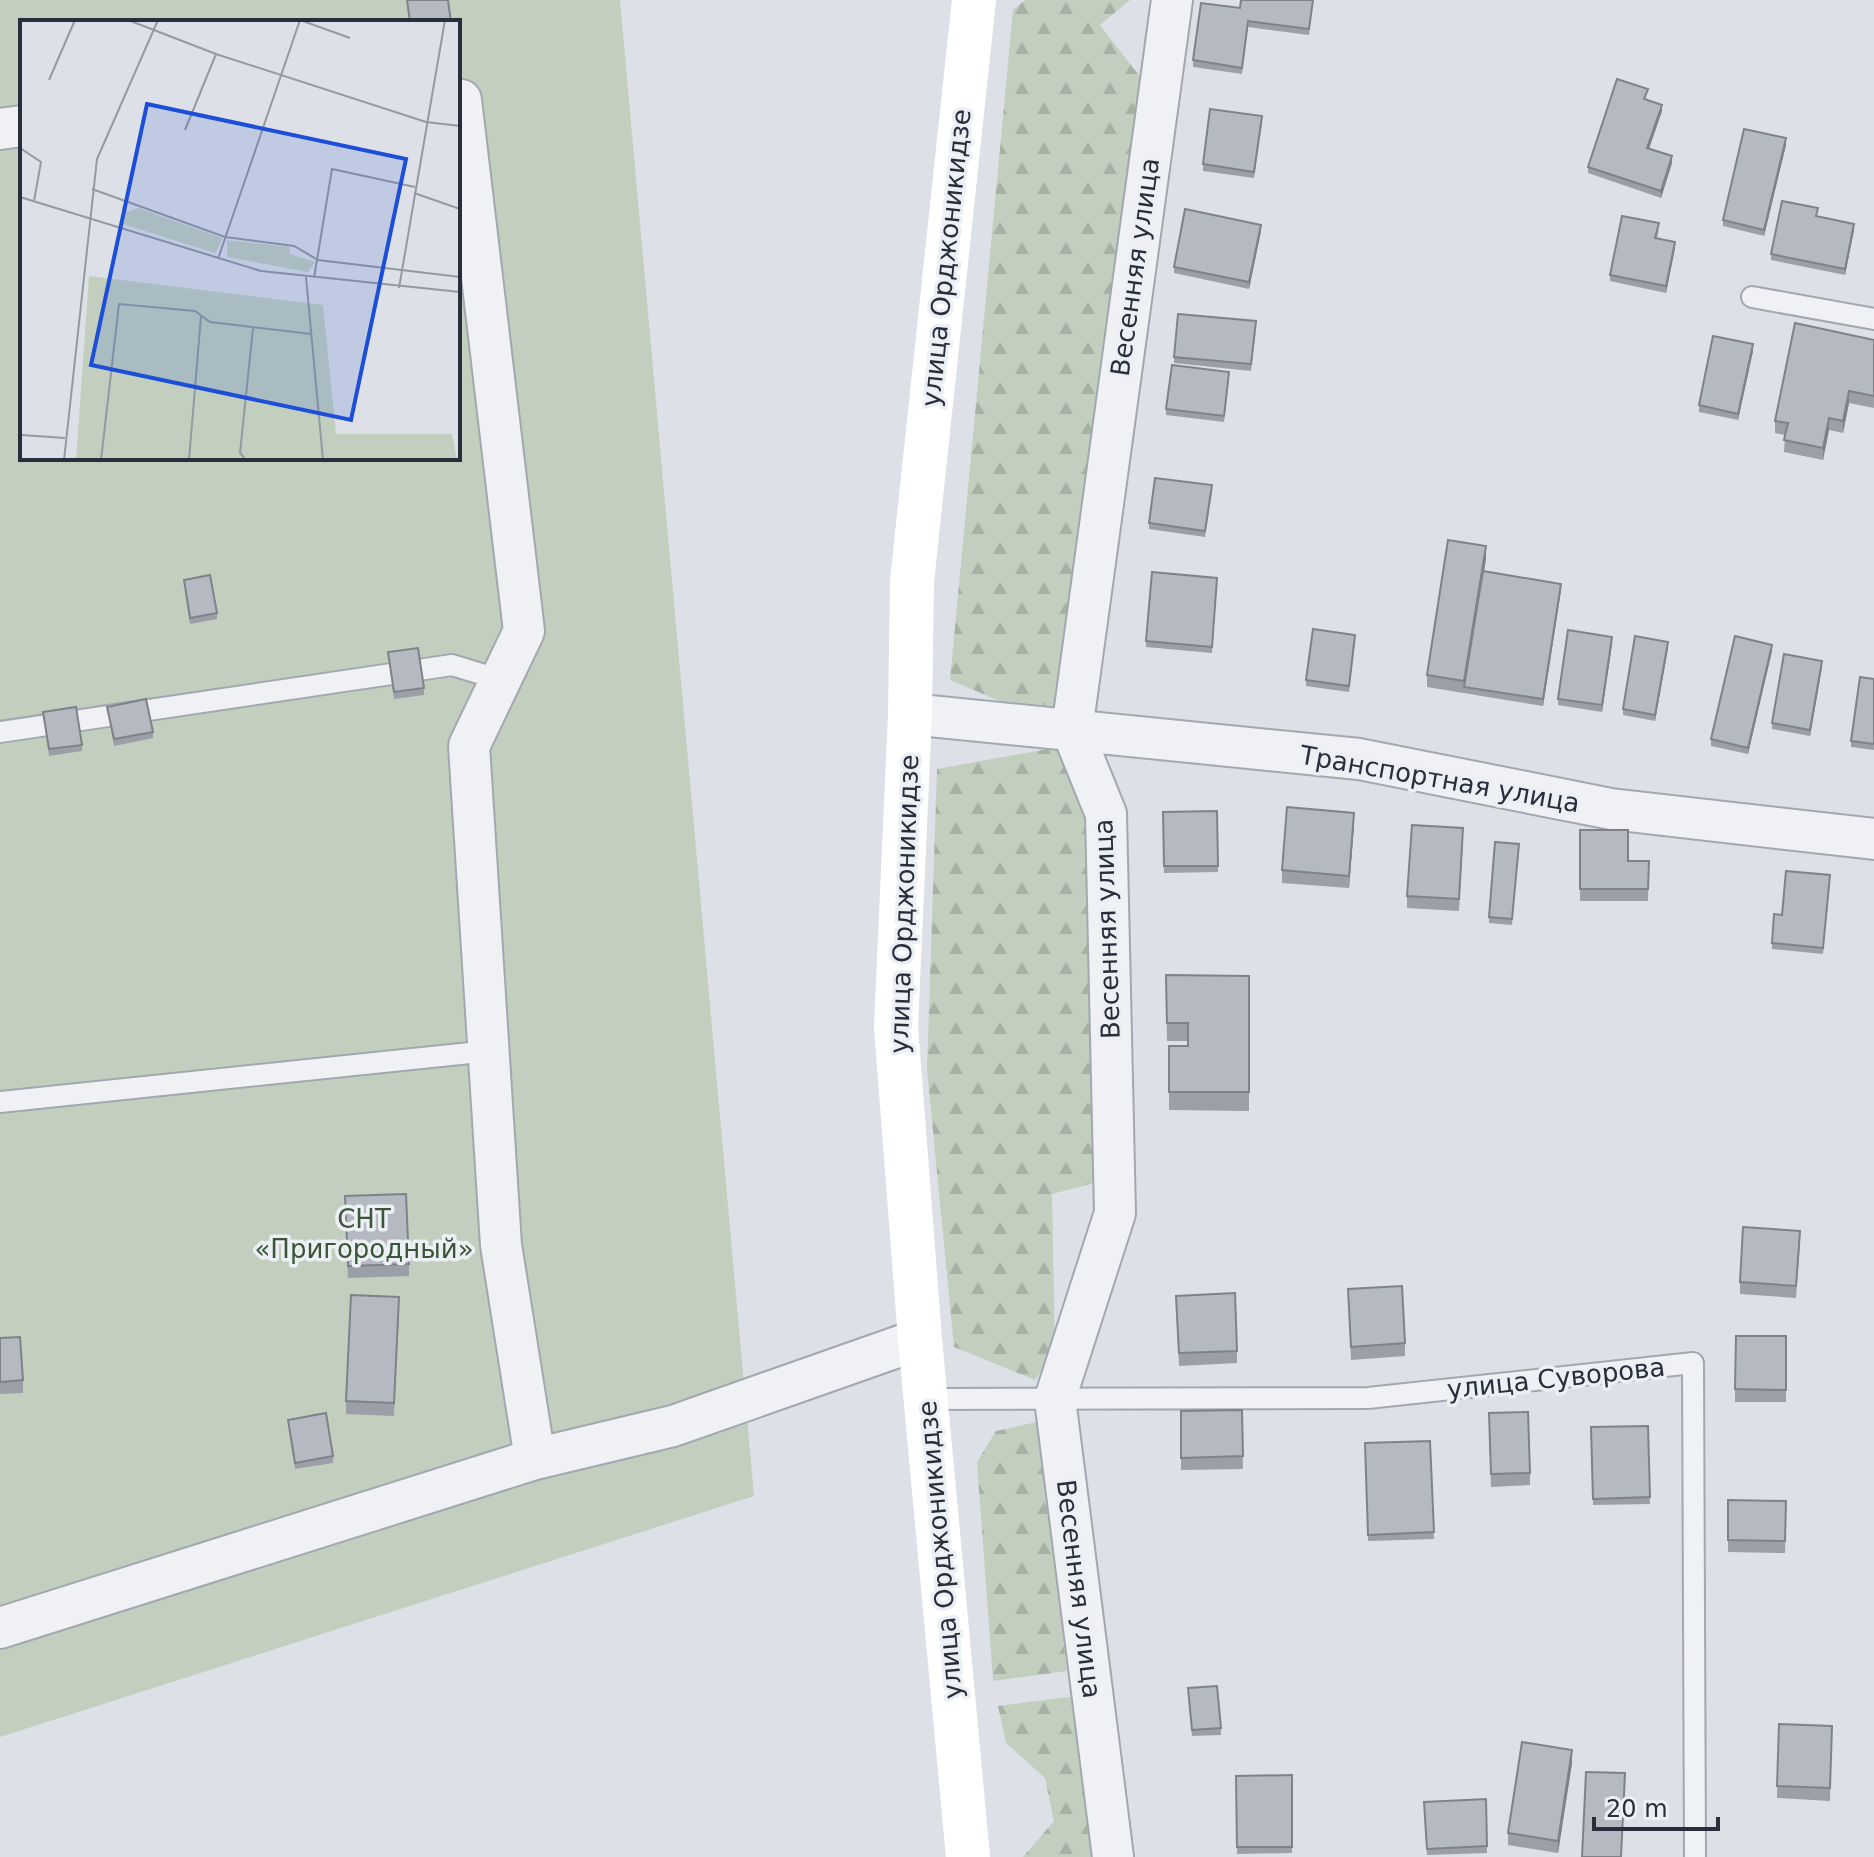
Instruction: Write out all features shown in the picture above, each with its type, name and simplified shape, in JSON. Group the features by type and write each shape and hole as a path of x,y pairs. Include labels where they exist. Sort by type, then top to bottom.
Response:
{"main road":[{"name":"улица Орджоникидзе","path":"968,1857 920,1339 896,1027 910,714 912,581 974,0"}],"street":[{"name":"Весенняя улица","path":"1113,1857 1055,1399 1115,1213 1106,814 1072,730 1172,0"},
{"path":"460,100 524,631 469,746 501,1245 535,1459"},
{"path":"0,129 20,126"},
{"name":"Транспортная улица","path":"910,714 1359,759 1611,809 1874,839"},
{"path":"0,1628 535,1459 673,1426 920,1339"}],"lane":[{"path":"1752,297 1874,319"},
{"path":"0,732 452,665 501,680"},
{"path":"0,1102 489,1051"},
{"name":"улица Суворова","path":"926,1399 1368,1398 1693,1363 1695,1857"}],"green space":[{"name":"СНТ «Пригородный»","path":"0,0 620,0 754,1496 0,1737"},
{"path":"1025,0 1130,0 1100,25 1148,87 1063,707 1002,702 950,680 1013,10"},
{"path":"1058,747 1089,813 1098,1182 1052,1194 1055,1350 1035,1380 954,1347 927,1069 937,769"},
{"path":"1037,1422 1067,1671 993,1681 977,1462 996,1431"},
{"path":"1076,1696 1098,1857 1023,1857 1054,1821 1045,1778 1006,1743 998,1706"}],"building":[{"path":"407,0 448,0 451,20 410,20"},
{"path":"1241,0 1313,0 1309,29 1248,21 1242,68 1193,60 1201,3 1240,8"},
{"path":"1617,79 1648,89 1644,99 1662,105 1647,148 1672,156 1661,191 1588,167"},
{"path":"1210,109 1262,116 1254,172 1203,164"},
{"path":"1744,129 1786,138 1764,230 1723,220"},
{"path":"1782,201 1818,208 1816,216 1854,224 1845,269 1771,254"},
{"path":"1185,209 1261,225 1249,282 1174,267"},
{"path":"1622,216 1659,223 1655,238 1675,242 1666,286 1610,275"},
{"path":"1178,314 1256,321 1251,364 1174,357"},
{"path":"1795,323 1874,340 1874,396 1849,391 1843,421 1829,418 1823,448 1784,440 1788,423 1775,421"},
{"path":"1713,336 1753,344 1738,414 1699,405"},
{"path":"1172,365 1229,372 1224,416 1166,409"},
{"path":"1155,478 1212,485 1205,531 1149,523"},
{"path":"1448,540 1486,546 1464,681 1427,675"},
{"path":"1483,571 1561,584 1543,699 1464,687"},
{"path":"1152,572 1217,578 1212,647 1146,641"},
{"path":"210,575 217,613 190,618 184,580"},
{"path":"1313,629 1355,635 1349,686 1306,680"},
{"path":"1568,630 1612,637 1602,705 1558,699"},
{"path":"1635,636 1668,642 1655,715 1623,709"},
{"path":"1735,636 1772,645 1748,748 1711,739"},
{"path":"418,648 424,688 394,692 388,652"},
{"path":"1784,654 1822,661 1810,730 1772,723"},
{"path":"1860,677 1874,679 1874,744 1851,741"},
{"path":"146,699 153,732 114,739 107,707"},
{"path":"76,707 82,745 49,749 43,712"},
{"path":"1287,807 1354,813 1349,876 1282,870"},
{"path":"1217,811 1218,866 1164,866 1163,812"},
{"path":"1412,825 1463,828 1459,899 1407,896"},
{"path":"1580,830 1628,830 1628,861 1649,861 1648,889 1580,889"},
{"path":"1495,842 1519,844 1512,919 1489,917"},
{"path":"1786,871 1830,875 1823,948 1772,943 1774,914 1782,915"},
{"path":"1166,975 1249,976 1249,1092 1169,1092 1169,1046 1188,1046 1188,1023 1167,1023"},
{"path":"406,1194 409,1264 348,1266 345,1196"},
{"path":"1743,1227 1800,1231 1796,1286 1740,1282"},
{"path":"1402,1286 1405,1343 1351,1347 1348,1289"},
{"path":"1235,1293 1237,1351 1179,1353 1176,1296"},
{"path":"351,1295 399,1297 394,1403 346,1401"},
{"path":"1736,1336 1786,1336 1786,1390 1735,1389"},
{"path":"20,1337 23,1380 0,1382 0,1338"},
{"path":"1242,1410 1243,1456 1181,1458 1181,1411"},
{"path":"1528,1412 1530,1473 1491,1474 1489,1413"},
{"path":"326,1413 333,1456 295,1463 288,1420"},
{"path":"1648,1426 1650,1497 1593,1499 1591,1427"},
{"path":"1430,1441 1434,1532 1368,1535 1365,1443"},
{"path":"1728,1500 1786,1501 1785,1541 1728,1540"},
{"path":"1217,1686 1221,1728 1192,1730 1188,1688"},
{"path":"1779,1724 1832,1726 1830,1788 1777,1786"},
{"path":"1522,1742 1572,1750 1558,1841 1508,1833"},
{"path":"1586,1772 1625,1773 1621,1857 1582,1857"},
{"path":"1292,1775 1292,1847 1237,1847 1236,1776"},
{"path":"1486,1799 1487,1846 1427,1849 1424,1802"}]}
